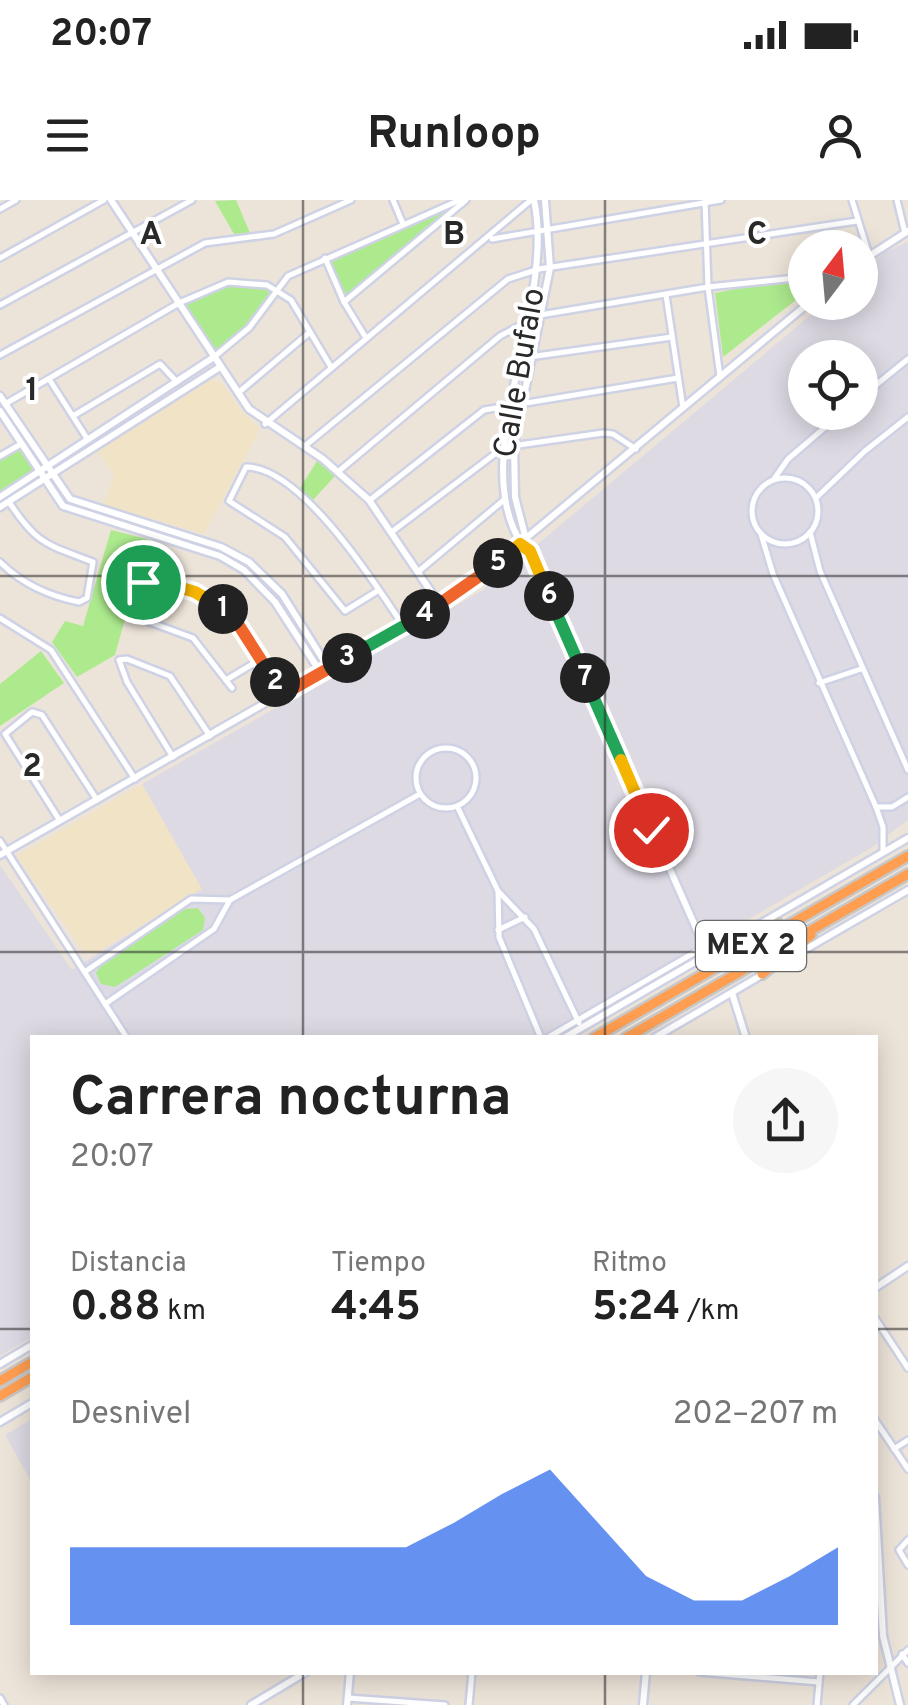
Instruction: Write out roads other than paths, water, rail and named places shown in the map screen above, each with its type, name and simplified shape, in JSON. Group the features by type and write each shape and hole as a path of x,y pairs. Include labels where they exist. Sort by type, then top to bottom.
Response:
{"highway":[{"name":"MEX 2","path":"599,1035 908,856"},
{"name":"MEX 2","path":"631,1035 908,874"},
{"path":"706,950 726,950 812,909"},
{"path":"762,974 835,916"},
{"path":"0,1381 30,1363"},
{"path":"0,1396 30,1378"}],"street":[{"path":"0,209 16,200"},
{"path":"0,258 108,200 238,393 265,424 305,446 369,500 440,604"},
{"path":"0,306 192,200"},
{"path":"0,355 205,243 274,234 352,200"},
{"path":"392,200 403,224"},
{"path":"0,507 88,440 214,357 249,328 274,288 297,270 463,200"},
{"path":"344,302 463,200"},
{"path":"265,424 533,200"},
{"name":"Calle Bufalo","path":"520,544 505,499 504,448 539,270 539,229 533,200"},
{"name":"Calle Bufalo","path":"530,551 515,497 514,445 550,268 550,227 545,200"},
{"path":"488,240 721,200"},
{"path":"852,200 860,230"},
{"path":"878,249 906,232 897,200"},
{"path":"705,201 708,287 720,377"},
{"path":"305,446 508,279 550,268 857,220"},
{"path":"325,258 344,302 366,338"},
{"path":"339,471 500,336 530,319 708,287 788,279"},
{"path":"2,408 179,303 228,282 274,288 300,308 331,366"},
{"path":"666,295 683,408"},
{"path":"3,853 440,604 529,538 788,320"},
{"path":"238,393 310,332"},
{"path":"522,358 672,337"},
{"path":"878,383 908,359"},
{"path":"73,416 160,364 176,382"},
{"path":"0,497 220,367"},
{"path":"369,500 474,416 512,404 678,378"},
{"path":"49,380 88,440"},
{"path":"0,396 21,444 72,511 221,546 261,571 282,594 325,671"},
{"path":"2,408 44,473"},
{"path":"816,498 864,451 908,417"},
{"path":"822,430 788,459 774,479 762,486 752,507 764,552 876,807 883,828 883,852"},
{"path":"393,531 504,448 603,433 614,434 636,449"},
{"path":"0,456 21,444"},
{"path":"380,590 344,611 284,537 228,498 250,466 281,483 333,525 380,590 403,626"},
{"path":"761,534 786,544 810,532 818,516 816,498 796,480 774,479"},
{"path":"419,571 505,499"},
{"path":"0,562 14,576 52,594 79,602 87,598 94,569 90,561 51,549 27,529 9,502"},
{"path":"129,524 220,556 254,577 325,671"},
{"path":"810,532 820,571 908,770"},
{"path":"520,544 530,551 706,950 562,1035"},
{"path":"254,577 261,571"},
{"path":"232,688 194,638 134,615 145,579 195,592 217,604 238,624 282,695"},
{"path":"0,618 52,650 135,778"},
{"path":"173,757 127,682 119,660 126,659 170,676 210,736"},
{"path":"226,680 261,659"},
{"path":"819,683 861,669"},
{"path":"60,821 6,734 8,728 38,711 97,800"},
{"path":"439,748 456,749 469,758 476,774 472,794 457,806 436,807 420,794 415,780 422,760 439,748"},
{"path":"84,972 191,900 230,900 420,794"},
{"path":"876,807 892,806 908,796"},
{"path":"457,806 498,891 525,916 580,1024"},
{"name":"MEX 2","path":"706,950 908,838"},
{"path":"0,842 3,853 125,1035"},
{"name":"MEX 2","path":"732,992 908,890"},
{"path":"498,891 498,930 543,1035"},
{"path":"105,1004 214,929 230,900"},
{"path":"498,930 525,916"},
{"path":"659,1035 732,992 745,1035"},
{"path":"878,1286 907,1268"},
{"path":"878,1323 908,1368"},
{"path":"0,1364 30,1346"},
{"path":"0,1422 30,1404"},
{"path":"878,1425 908,1469"},
{"path":"894,1449 908,1440"},
{"path":"908,1540 900,1550 908,1565"},
{"path":"878,1576 888,1666 900,1705"},
{"path":"853,1705 905,1652 908,1664"},
{"path":"251,1705 301,1675"},
{"path":"350,1675 348,1701 445,1705"},
{"path":"469,1705 472,1675"},
{"path":"643,1705 646,1675"},
{"path":"735,1675 819,1682"},
{"path":"817,1705 820,1675"},
{"path":"0,1698 4,1705"}]}
